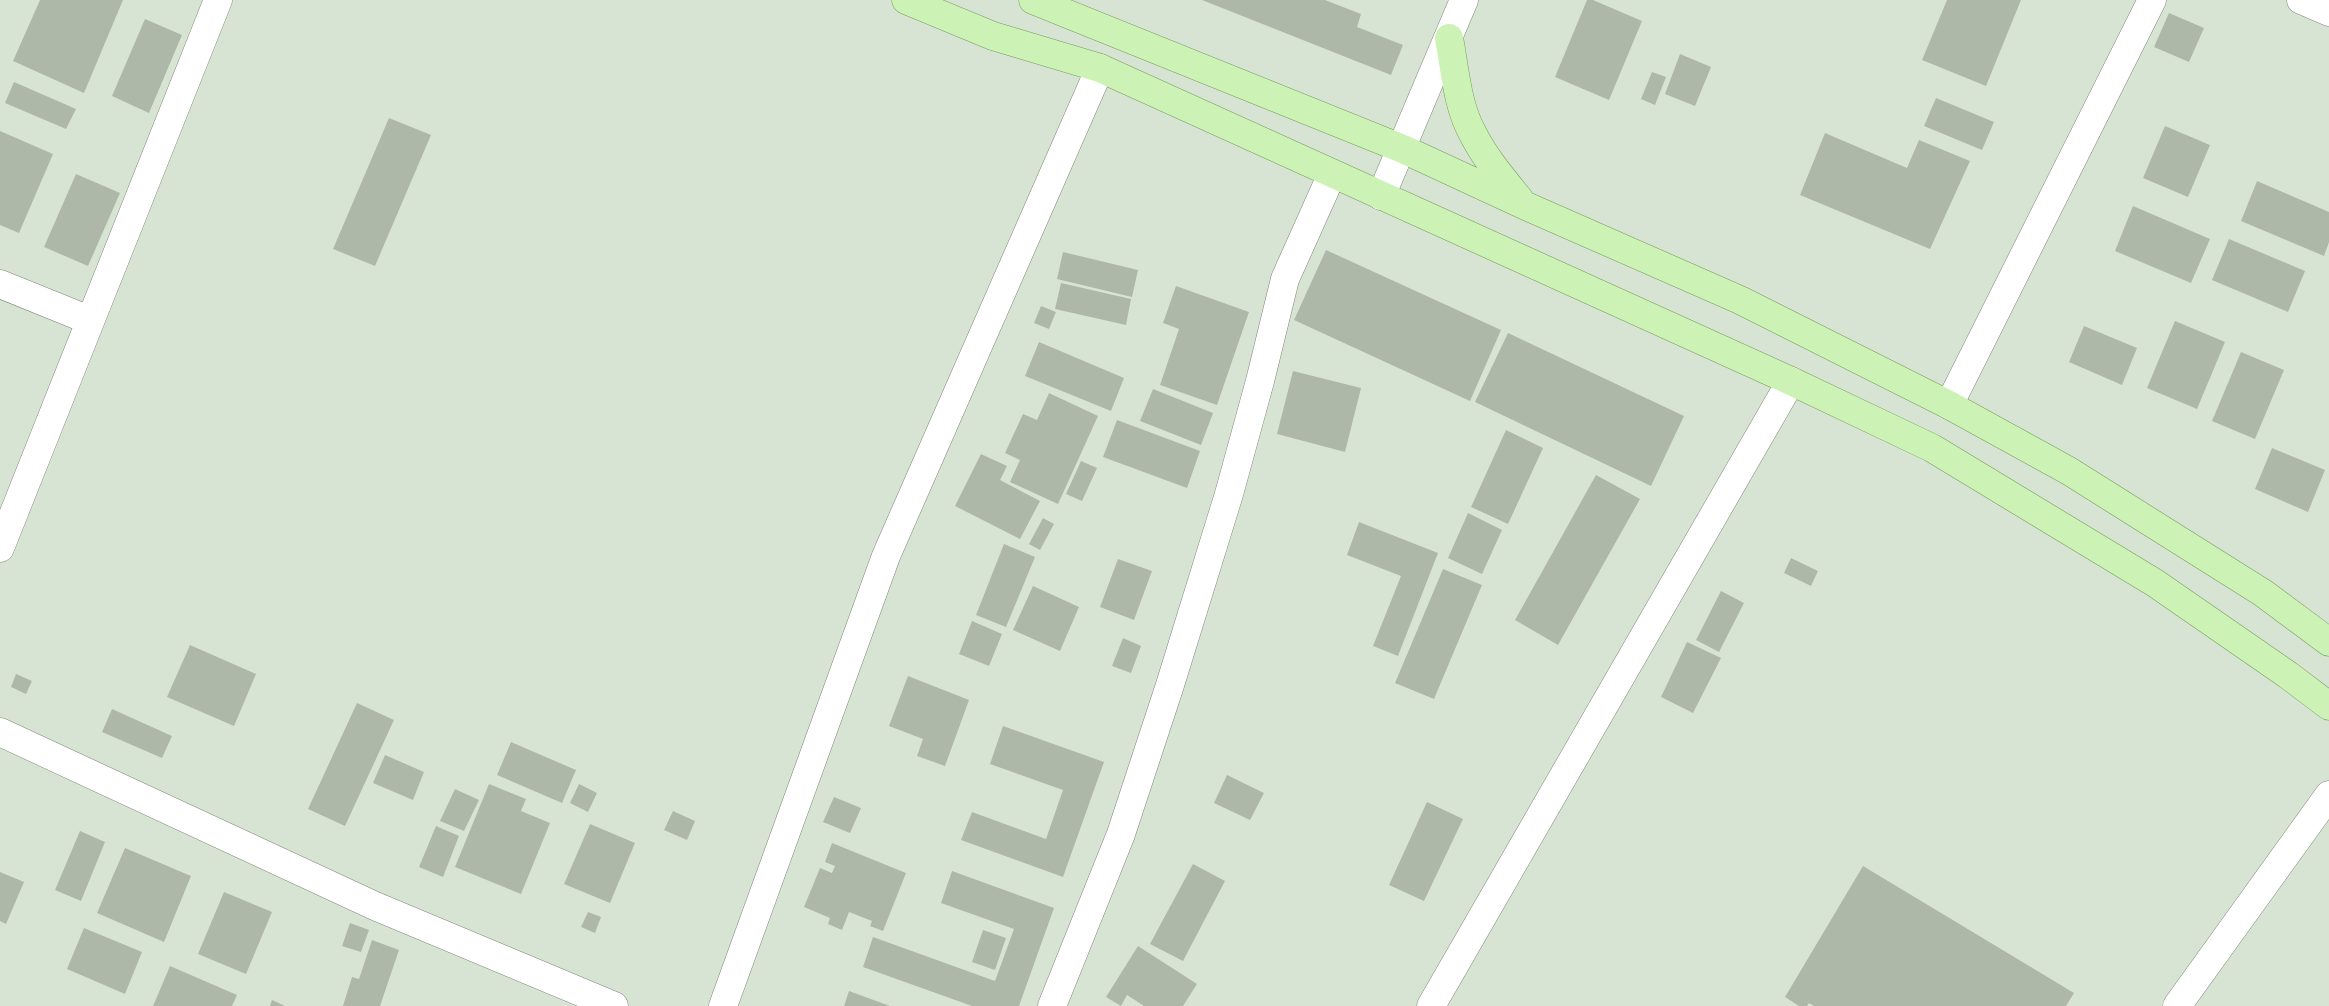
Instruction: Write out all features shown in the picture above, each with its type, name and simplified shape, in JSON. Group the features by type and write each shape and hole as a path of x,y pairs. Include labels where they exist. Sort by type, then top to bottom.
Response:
{"main road":[{"path":"906,0 993,36 1100,68 1791,381 1932,448 2155,583 2288,675 2329,706"},
{"path":"1033,0 1402,149 1740,300 1949,405 2085,481 2263,593 2329,642"},
{"path":"1449,38 1460,96 1472,133 1491,164 1526,206"}],"street":[{"path":"0,548 89,320 218,0"},
{"path":"1381,196 1464,0"},
{"path":"1949,405 2152,0"},
{"path":"2301,0 2329,12"},
{"path":"723,1006 886,556 1100,68"},
{"path":"1052,1006 1121,834 1170,685 1229,494 1260,381 1284,278 1332,174"},
{"path":"0,284 89,320"},
{"path":"1431,1006 1791,381"},
{"path":"0,732 375,906 614,1006"},
{"path":"2177,1006 2329,795"}],"building":[{"path":"40,0 123,0 84,93 13,61"},
{"path":"1202,0 1325,0 1361,14 1357,27 1403,45 1391,75"},
{"path":"1587,0 1593,0 1642,21 1609,100 1555,77"},
{"path":"1947,0 2021,0 1986,86 1922,60"},
{"path":"2169,13 2204,28 2189,62 2154,47"},
{"path":"145,19 182,35 149,113 112,96"},
{"path":"1680,54 1711,67 1695,106 1665,94"},
{"path":"1652,72 1666,77 1655,105 1641,99"},
{"path":"14,82 76,109 66,129 5,103"},
{"path":"1936,98 1994,122 1982,150 1924,126"},
{"path":"389,118 431,135 375,266 333,249"},
{"path":"2165,126 2210,145 2188,197 2143,178"},
{"path":"0,131 53,154 19,233 0,225"},
{"path":"1825,133 1907,168 1919,140 1970,161 1930,249 1800,195"},
{"path":"76,174 120,193 88,266 44,247"},
{"path":"2257,181 2329,212 2329,242 2324,256 2241,221"},
{"path":"2133,206 2210,239 2191,283 2115,251"},
{"path":"2229,239 2305,271 2288,312 2212,280"},
{"path":"1326,250 1501,330 1470,401 1294,320"},
{"path":"1063,252 1138,270 1132,297 1057,279"},
{"path":"1061,283 1131,299 1126,325 1055,309"},
{"path":"1176,286 1249,312 1217,405 1160,385 1179,329 1163,323"},
{"path":"1041,306 1056,312 1049,329 1034,323"},
{"path":"2175,321 2225,342 2197,409 2147,388"},
{"path":"2084,326 2137,348 2122,385 2069,362"},
{"path":"1508,333 1684,416 1651,486 1475,402"},
{"path":"1039,342 1124,378 1111,411 1025,376"},
{"path":"2241,352 2284,370 2255,439 2212,421"},
{"path":"1293,371 1361,388 1345,452 1277,434"},
{"path":"1153,389 1213,413 1201,445 1140,421"},
{"path":"1049,393 1098,416 1058,504 1010,482 1020,460 1005,453 1023,414 1037,420"},
{"path":"1117,420 1200,451 1187,488 1103,457"},
{"path":"1506,430 1543,448 1508,524 1471,507"},
{"path":"2272,448 2325,470 2308,512 2255,489"},
{"path":"981,454 1007,466 1000,480 1040,501 1020,539 955,506"},
{"path":"1081,461 1097,468 1082,501 1066,494"},
{"path":"1596,475 1640,499 1558,645 1515,620"},
{"path":"1468,513 1502,530 1482,574 1448,558"},
{"path":"1043,518 1054,524 1040,550 1029,544"},
{"path":"1359,522 1438,553 1398,656 1373,646 1401,576 1347,555"},
{"path":"1004,544 1035,557 1006,627 976,615"},
{"path":"1791,558 1818,571 1811,586 1784,573"},
{"path":"1118,559 1152,571 1134,620 1100,607"},
{"path":"1443,569 1482,585 1434,699 1395,683"},
{"path":"1033,586 1079,607 1060,651 1013,630"},
{"path":"1721,591 1744,603 1719,652 1696,640"},
{"path":"972,621 1002,634 989,666 959,654"},
{"path":"1123,638 1141,646 1131,673 1112,666"},
{"path":"1687,642 1721,658 1693,713 1661,697"},
{"path":"190,645 256,674 234,726 167,697"},
{"path":"16,674 32,681 26,694 11,687"},
{"path":"908,676 969,700 945,766 917,756 923,739 889,726"},
{"path":"357,703 394,720 345,826 308,809"},
{"path":"112,709 172,736 162,758 102,732"},
{"path":"1003,726 1104,762 1063,877 961,840 972,812 1046,839 1063,790 990,764"},
{"path":"511,742 576,770 562,803 497,775"},
{"path":"385,755 424,772 413,800 373,783"},
{"path":"1227,775 1264,793 1250,820 1214,803"},
{"path":"489,784 526,799 521,811 550,823 521,894 455,867"},
{"path":"579,784 597,793 588,812 570,803"},
{"path":"455,789 479,800 464,831 440,821"},
{"path":"834,797 861,808 850,833 823,822"},
{"path":"1427,802 1463,819 1424,901 1389,885"},
{"path":"673,811 695,821 687,840 664,830"},
{"path":"590,824 635,843 610,903 564,884"},
{"path":"436,826 459,836 443,877 419,867"},
{"path":"80,831 105,842 81,901 55,890"},
{"path":"832,843 906,873 883,931 870,926 872,921 849,912 842,930 828,924 830,918 804,907 820,868 832,873 835,866 825,862"},
{"path":"125,848 191,876 164,942 97,913"},
{"path":"1193,864 1225,881 1183,961 1150,944"},
{"path":"1863,866 2074,993 2066,1006 1814,1006 1809,1003 1807,1006 1799,1006 1785,997"},
{"path":"952,871 1054,908 1019,1006 972,1006 863,967 873,937 995,981 1014,929 941,903"},
{"path":"0,872 24,882 6,924 0,921"},
{"path":"224,892 272,912 246,974 198,954"},
{"path":"588,912 601,917 595,933 581,927"},
{"path":"350,923 369,930 361,952 342,946"},
{"path":"84,928 142,952 125,994 67,969"},
{"path":"983,930 1006,938 995,970 972,962"},
{"path":"372,940 399,950 380,1006 343,1006 352,977 359,979"},
{"path":"1138,946 1197,984 1183,1006 1144,1006 1127,995 1121,1006 1106,997"},
{"path":"170,966 237,995 232,1006 153,1006"},
{"path":"849,991 890,1006 844,1006"},
{"path":"272,1000 285,1006 270,1006"}]}
